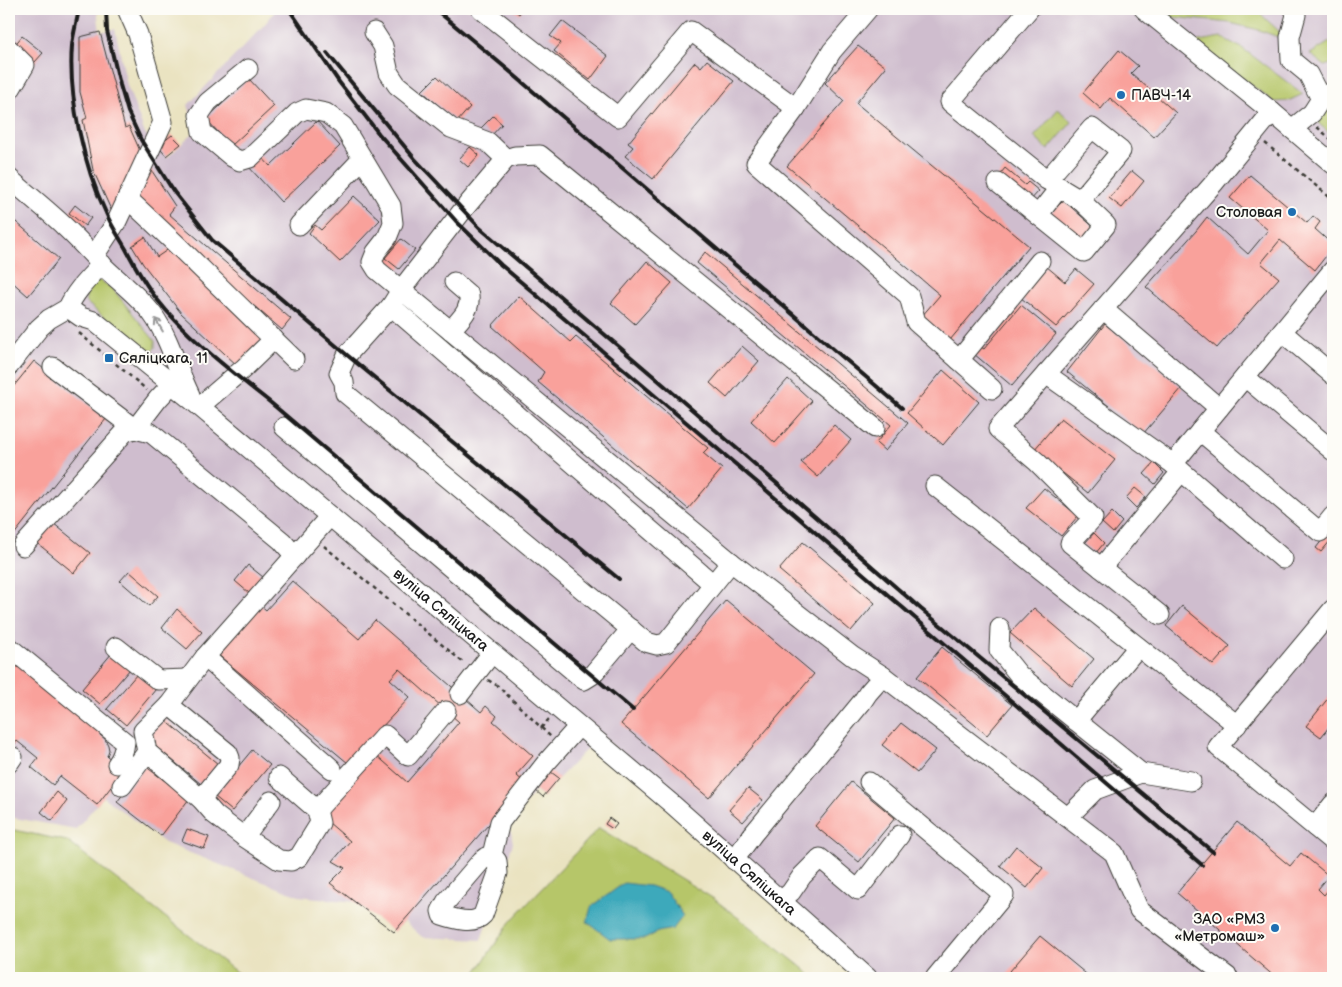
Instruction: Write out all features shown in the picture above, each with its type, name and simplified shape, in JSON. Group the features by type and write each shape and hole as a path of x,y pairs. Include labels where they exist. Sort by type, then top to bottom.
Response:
{"street":[{"path":"12,354 49,319 75,312 72,299 98,260 163,122 138,34 127,9"},
{"path":"481,9 618,117 691,31 796,108"},
{"path":"868,9 832,51 796,108 756,163 910,296 916,322 992,389"},
{"path":"998,183 1084,252 1106,225 1080,200 1053,184 950,102 1029,9"},
{"path":"1144,9 1272,112 1333,164"},
{"path":"1292,129 1312,113 1327,95 1308,74 1291,60 1290,37 1296,15 1294,9"},
{"path":"374,32 383,46 389,73 397,85 451,128 488,142 506,159"},
{"path":"9,49 25,65 9,91"},
{"path":"248,69 208,102 198,115 202,132 232,157 240,161 250,158 297,113 306,110 326,113 343,126 391,206 393,223 387,238 376,252 372,262 377,270 731,562 852,656 883,676 1114,853 1139,910 1228,977"},
{"path":"1160,615 1070,543 1093,518 1037,462 998,429 1214,183 1272,112"},
{"path":"1038,215 1053,184 1092,128 1121,150 1080,200"},
{"path":"731,562 666,643 657,645 646,642 345,393 344,382 339,373 347,355 391,306 401,290 463,210 506,159 515,156 540,155 875,428"},
{"path":"299,226 362,160"},
{"path":"9,178 64,226 153,315 166,337 184,382 196,404 242,370 274,339"},
{"path":"127,198 294,359"},
{"path":"959,360 1040,261"},
{"path":"1101,568 1177,468 1200,431 1333,270"},
{"path":"451,330 468,308 470,300 470,295 454,282"},
{"path":"391,306 713,584"},
{"path":"1102,309 1219,408"},
{"name":"вуліца Сяліцкага","path":"75,312 94,321 330,516 672,804 868,978"},
{"path":"1282,332 1333,375"},
{"path":"53,367 135,429 151,433 282,542 295,556"},
{"path":"1046,374 1177,468 1283,559"},
{"path":"1245,377 1333,451"},
{"path":"23,546 125,432 135,429 172,384"},
{"path":"284,428 584,680 592,675 631,629"},
{"path":"1200,431 1320,532 1333,516"},
{"path":"934,486 1237,725"},
{"path":"279,777 317,810 320,824 299,857 291,861 279,860 215,815 147,752 143,731 169,705 205,657 330,516"},
{"path":"1333,609 1218,748 1333,842"},
{"path":"1000,628 1000,650 1019,675 1141,773"},
{"path":"9,647 125,742 124,750 117,764"},
{"path":"116,647 158,680 188,679"},
{"path":"1076,721 1138,647"},
{"path":"460,694 492,653"},
{"path":"205,657 332,769"},
{"path":"734,860 753,834 883,676"},
{"path":"169,705 228,753 230,758 229,765 201,800"},
{"path":"317,810 386,735 408,756 446,711"},
{"path":"492,856 500,822 579,726"},
{"path":"122,786 147,752"},
{"path":"1068,817 1095,790 1141,773 1191,781"},
{"path":"869,782 1004,895 935,978"},
{"path":"244,837 271,801"},
{"path":"1315,827 1333,804"},
{"path":"781,901 820,858 858,890 900,836"}],"path":[{"path":"1254,134 1333,200"},
{"path":"75,312 79,334 158,399"},
{"path":"314,534 324,546 476,673 498,686 561,746"}],"shaded area":[{"path":"9,9 97,9 100,32 115,29 127,85 145,134 168,157 196,130 188,105 277,9 1333,9 1333,978 874,978 600,735 543,797 535,791 509,821 513,843 481,940 422,937 404,921 394,932 355,902 299,896 165,843 103,797 76,829 9,817"}],"green space":[{"path":"1154,9 1255,9 1281,33 1278,37 1230,23 1163,16"},
{"path":"1221,37 1242,48 1303,94 1288,101 1274,102 1194,42"},
{"path":"1333,40 1333,63 1325,66 1310,54"},
{"path":"1333,100 1333,136 1318,123 1320,116"},
{"path":"1058,109 1072,122 1048,150 1034,137"},
{"path":"95,280 101,281 112,288 155,341 155,348 151,352 142,350 86,302 86,291"},
{"path":"599,828 714,899 814,978 472,978 510,922"},
{"path":"9,829 67,841 244,978 9,978"}],"water":[{"path":"624,883 650,886 667,892 683,916 673,929 658,932 645,939 610,939 587,922 591,907"}],"building":[{"path":"513,9 523,9 519,14"},
{"path":"562,21 608,56 590,80 554,51 561,43 550,36"},
{"path":"100,32 125,128 129,126 141,153 112,212 93,170 83,120 87,118 80,92 80,37"},
{"path":"22,36 43,53 34,63 14,46"},
{"path":"858,46 886,67 856,103 1029,246 950,340 921,317 940,295 787,166 844,101 825,83"},
{"name":"ПАВЧ-14","path":"1119,50 1138,66 1131,73 1176,113 1154,137 1110,98 1101,109 1083,93"},
{"path":"707,60 734,81 653,179 625,156 633,147 628,143 695,62 701,67"},
{"path":"437,76 470,107 457,122 422,91"},
{"path":"249,79 274,106 231,146 206,119"},
{"path":"493,116 502,124 491,136 481,128"},
{"path":"317,121 340,146 281,202 248,166 260,155 270,166"},
{"path":"172,135 181,144 166,156 158,146"},
{"path":"470,147 479,155 468,167 459,159"},
{"path":"150,168 175,206 169,214 291,319 282,330 177,240 136,197"},
{"path":"1005,168 1025,185 1028,182 1039,191 1028,203 998,177"},
{"path":"1132,171 1144,181 1122,208 1109,198"},
{"path":"1250,175 1307,223 1313,216 1320,222 1315,229 1333,247 1315,270 1280,240 1261,263 1279,278 1217,348 1146,287 1207,217 1248,254 1268,230 1230,198"},
{"path":"354,196 380,220 340,262 309,233 315,225 321,230"},
{"path":"1063,200 1097,230 1085,244 1051,214"},
{"path":"75,205 91,218 85,226 69,213"},
{"path":"9,216 59,259 28,296 9,279"},
{"path":"145,237 157,257 173,246 264,338 239,367 181,313 143,264 132,246"},
{"path":"401,239 415,250 399,269 385,258"},
{"path":"705,252 908,423 885,451 876,443 891,425 697,263"},
{"path":"647,261 672,283 635,324 611,303"},
{"path":"1046,266 1065,282 1076,269 1094,284 1056,327 1020,297"},
{"path":"519,296 571,342 576,337 708,448 703,453 722,469 688,509 538,382 544,372 492,326"},
{"path":"1021,305 1056,334 1012,386 974,354 981,347 984,349"},
{"path":"1105,324 1182,388 1143,434 1067,372"},
{"path":"742,346 759,361 727,398 710,383"},
{"path":"34,361 106,419 9,541 9,392"},
{"path":"943,370 979,402 943,445 907,413"},
{"path":"788,379 812,401 775,443 751,421"},
{"path":"1061,418 1115,460 1088,493 1034,450"},
{"path":"834,425 851,440 818,477 801,462"},
{"path":"1154,463 1164,473 1155,484 1144,474"},
{"path":"1044,488 1078,516 1061,536 1026,508"},
{"path":"1135,488 1146,497 1136,508 1126,498"},
{"path":"1112,512 1122,522 1113,533 1102,523"},
{"path":"53,523 90,553 74,573 37,543"},
{"path":"1094,533 1104,543 1095,554 1084,544"},
{"path":"1326,535 1331,540 1321,552 1316,548"},
{"path":"803,542 875,603 851,631 779,570"},
{"path":"248,565 263,577 249,593 235,581"},
{"path":"129,571 158,596 149,606 120,581"},
{"path":"292,581 359,639 375,620 481,712 486,706 497,716 493,721 533,756 516,775 525,783 394,932 330,883 345,868 333,861 350,841 321,816 375,754 407,782 459,722 399,669 390,679 410,697 348,763 216,653 259,604 266,610"},
{"path":"726,600 814,674 709,798 621,724"},
{"path":"1182,606 1230,646 1213,665 1166,626"},
{"path":"1034,608 1094,659 1072,686 1010,633"},
{"path":"177,609 202,632 187,649 162,628"},
{"path":"942,647 1012,705 987,735 917,677"},
{"path":"112,653 130,669 100,704 82,689"},
{"path":"9,656 102,732 100,735 108,745 107,756 124,770 97,805 60,776 53,785 31,767 38,758 17,741 13,746 9,742 12,736 9,733"},
{"path":"137,674 156,689 126,725 107,709"},
{"path":"1333,692 1333,722 1321,737 1306,726"},
{"path":"164,719 218,764 201,784 147,739"},
{"path":"901,723 936,750 917,773 882,745"},
{"path":"252,750 270,765 232,811 214,796"},
{"path":"145,766 189,799 161,836 117,802"},
{"path":"547,769 559,778 543,797 535,790"},
{"path":"851,782 895,818 859,862 815,826"},
{"path":"748,788 763,800 743,822 729,810"},
{"path":"57,792 67,801 52,821 41,812"},
{"path":"609,818 617,824 613,829 605,824"},
{"name":"ЗАО «РМЗ «Метромаш»","path":"1237,822 1290,866 1301,853 1329,876 1318,889 1324,895 1333,884 1333,978 1276,978 1177,893"},
{"path":"187,829 209,837 204,849 182,841"},
{"path":"1016,846 1043,868 1027,888 1000,866"},
{"path":"1040,936 1091,978 1004,978"}],"railway":[{"path":"79,9 71,66 79,131 91,175 108,218 156,298 181,327 210,354 271,403 633,710"},
{"path":"106,9 107,31 128,112 141,140 174,192 212,240 347,355 619,579"},
{"path":"289,9 339,82 379,134 456,221 501,265 1202,865"},
{"path":"435,9 902,408"},
{"path":"327,53 415,159 480,228 921,609 1213,852"}],"place":[{"name":"ПАВЧ-14","path":"1121,95"},
{"name":"Столовая","path":"1292,212"},
{"name":"Сяліцкага, 11","path":"109,358"},
{"name":"ЗАО «РМЗ «Метромаш»","path":"1275,928"}]}
